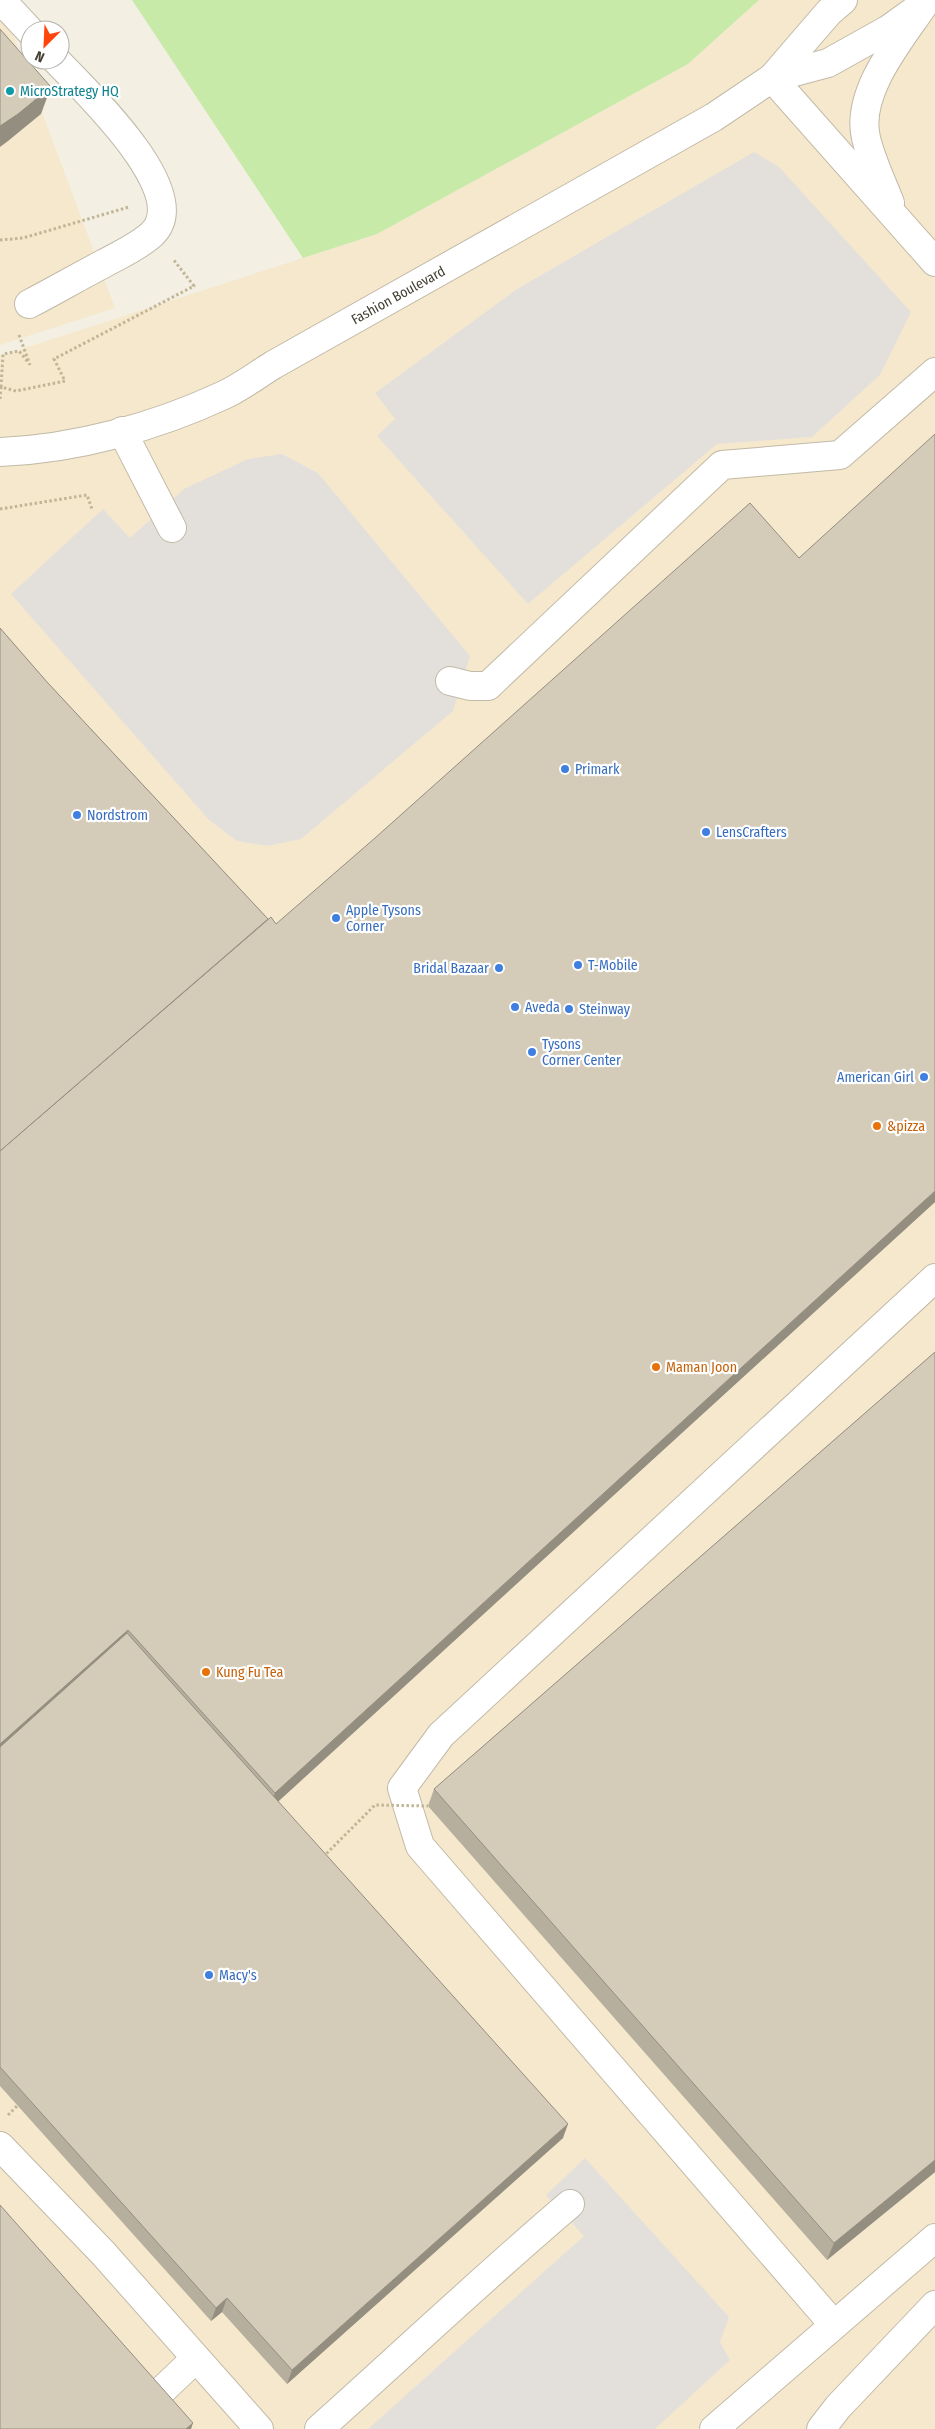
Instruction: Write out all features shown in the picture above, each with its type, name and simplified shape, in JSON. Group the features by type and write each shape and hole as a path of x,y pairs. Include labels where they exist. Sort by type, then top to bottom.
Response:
{"street":[{"path":"1,0 20,20"},
{"name":"Fashion Boulevard","path":"0,452 88,440 157,422 226,394 273,365 714,117 772,78 829,12 842,0"},
{"path":"896,218 866,138 865,110 869,94 878,76 927,2"},
{"name":"Fashion Boulevard","path":"772,78 828,63 889,29 927,2"},
{"path":"29,304 127,251 153,233 164,209 158,184 145,161 65,70"},
{"path":"772,78 935,262"},
{"path":"450,681 470,686 488,686 722,465 840,455 935,372"},
{"path":"122,431 172,528"},
{"path":"834,2325 420,1846 402,1788 441,1735 935,1278"},
{"path":"0,2146 103,2253 259,2429"},
{"path":"319,2429 494,2269 570,2204"},
{"path":"714,2429 935,2238"},
{"path":"821,2429 838,2407 935,2304"},
{"path":"152,2400 195,2359"}],"path":[{"path":"0,240 23,238 161,198"},
{"path":"1,387 16,391 65,381 54,359 194,286"},
{"path":"0,399 3,354 19,350 30,365"},
{"path":"0,509 88,495 92,509"},
{"path":"317,1863 375,1804 428,1806"}],"shaded area":[{"path":"0,0 20,54 20,70 26,70 115,308 0,345"},
{"name":"Tysons Corner Center","path":"759,0 935,0 935,2429 0,2429 0,356 377,234 688,64"},
{"path":"754,152 779,167 911,312 880,375 812,437 717,444 528,604 377,436 395,419 375,393 517,289"},
{"path":"282,454 318,473 470,656 453,711 301,839 267,846 237,841 209,820 11,594 103,509 130,538 184,489 248,459"},
{"path":"585,2158 729,2317 720,2342 730,2360 655,2429 368,2429 584,2236 546,2195"}],"green space":[{"path":"132,0 759,0 688,64 377,234 303,258"}],"building":[{"path":"0,29 20,52 20,70 36,70 51,87 0,126"},
{"name":"Tysons Corner Center","path":"935,434 935,1191 275,1793 128,1630 0,1744 0,1151 271,917 276,924 750,503 799,558"},
{"name":"Nordstrom","path":"0,628 47,682 268,919 0,1151"},
{"path":"935,1352 935,2160 834,2243 434,1789"},
{"name":"Macy's","path":"127,1633 568,2124 292,2370 227,2298 216,2308 0,2067 0,1747"},
{"path":"0,2205 193,2423 186,2429 0,2429"}],"place":[{"name":"MicroStrategy HQ","path":"10,91"},
{"name":"Primark","path":"565,769"},
{"name":"Nordstrom","path":"77,815"},
{"name":"LensCrafters","path":"706,832"},
{"name":"Apple Tysons Corner","path":"336,918"},
{"name":"T-Mobile","path":"578,965"},
{"name":"Bridal Bazaar","path":"499,968"},
{"name":"Aveda","path":"515,1007"},
{"name":"Steinway","path":"569,1009"},
{"name":"Tysons Corner Center","path":"532,1052"},
{"name":"American Girl","path":"924,1077"},
{"name":"&pizza","path":"877,1126"},
{"name":"Maman Joon","path":"656,1367"},
{"name":"Kung Fu Tea","path":"206,1672"},
{"name":"Macy's","path":"209,1975"}]}
